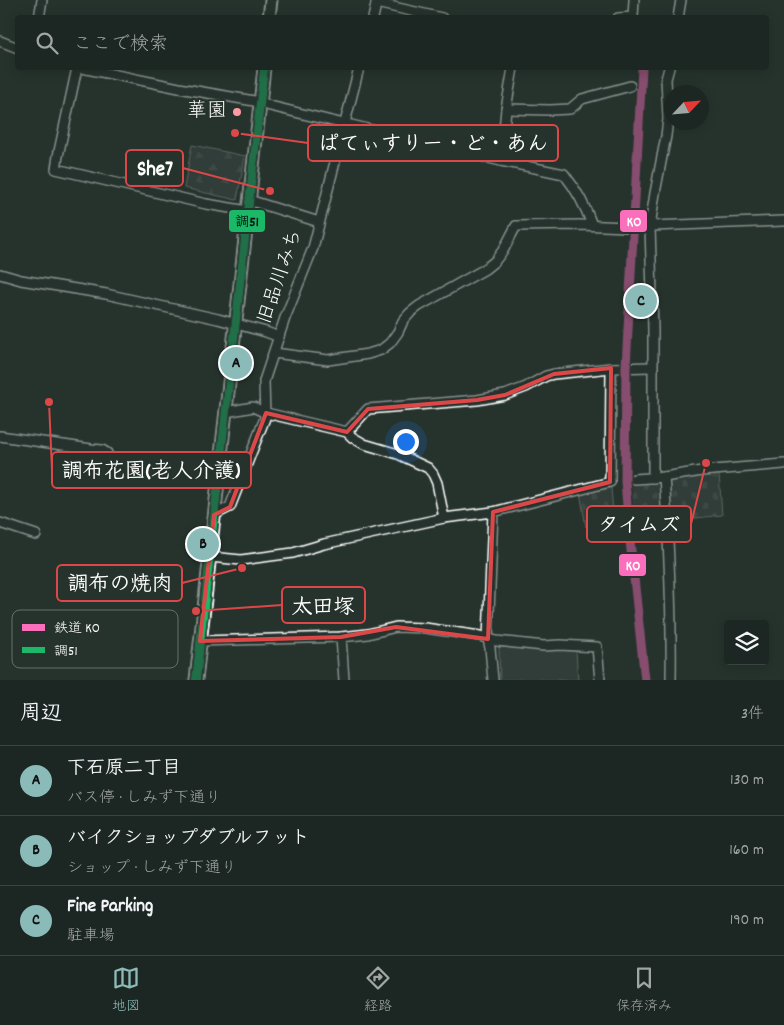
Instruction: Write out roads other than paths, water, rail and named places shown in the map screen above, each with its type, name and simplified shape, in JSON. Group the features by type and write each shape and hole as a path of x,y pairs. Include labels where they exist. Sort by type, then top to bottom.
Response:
{"street":[{"path":"40,15 42,0"},
{"path":"269,15 271,0"},
{"path":"633,15 634,0"},
{"path":"678,15 680,0"},
{"path":"373,15 377,2 430,15"},
{"path":"0,41 15,47"},
{"path":"77,70 56,169 206,204 248,205 319,222"},
{"path":"92,70 260,102 344,124 564,174 571,182 592,225"},
{"path":"194,679 210,557 264,70"},
{"name":"旧品川みち","path":"214,515 230,507 265,418 264,381 285,318 313,248 358,70"},
{"path":"501,161 506,110 513,70"},
{"path":"652,478 653,322 650,226 666,136 668,119 666,79 668,70"},
{"path":"506,110 570,109 582,99 630,86"},
{"path":"274,353 328,360 368,354 381,350 390,343 410,313 485,269 495,261 504,249 516,226 592,225 626,227 784,221"},
{"path":"0,274 21,280 106,294 235,323 279,337"},
{"path":"347,432 368,409 477,400 505,395 554,374 611,368 652,367"},
{"path":"210,557 241,560 293,553 324,544 444,518 493,512 610,482 611,368"},
{"path":"226,412 253,407 266,413 347,432 352,438 364,444 398,454 428,468 437,483 444,518"},
{"path":"0,436 102,450 107,453"},
{"path":"634,480 702,471 784,464"},
{"path":"664,477 668,524 672,631 671,680"},
{"path":"493,512 488,639 493,680"},
{"path":"0,523 36,535"},
{"path":"200,641 341,637 368,634 396,627 425,628 480,636 496,642 544,646 597,647 600,680"},
{"path":"341,637 344,680"}],"rail line":[{"name":"KO","path":"642,70 626,367 625,481 645,680"}],"place":[{"name":"華園","path":"237,112"},
{"name":"ぱてぃすりー・ど・あん","path":"235,133"},
{"name":"She7","path":"270,191"},
{"name":"Fine Parking","path":"641,301"},
{"name":"下石原二丁目","path":"236,363"},
{"name":"調布花園(老人介護)","path":"49,402"},
{"name":"タイムズ","path":"706,463"},
{"name":"バイクショップダブルフット","path":"203,544"},
{"name":"調布の焼肉","path":"242,568"},
{"name":"太田塚","path":"196,611"}]}
